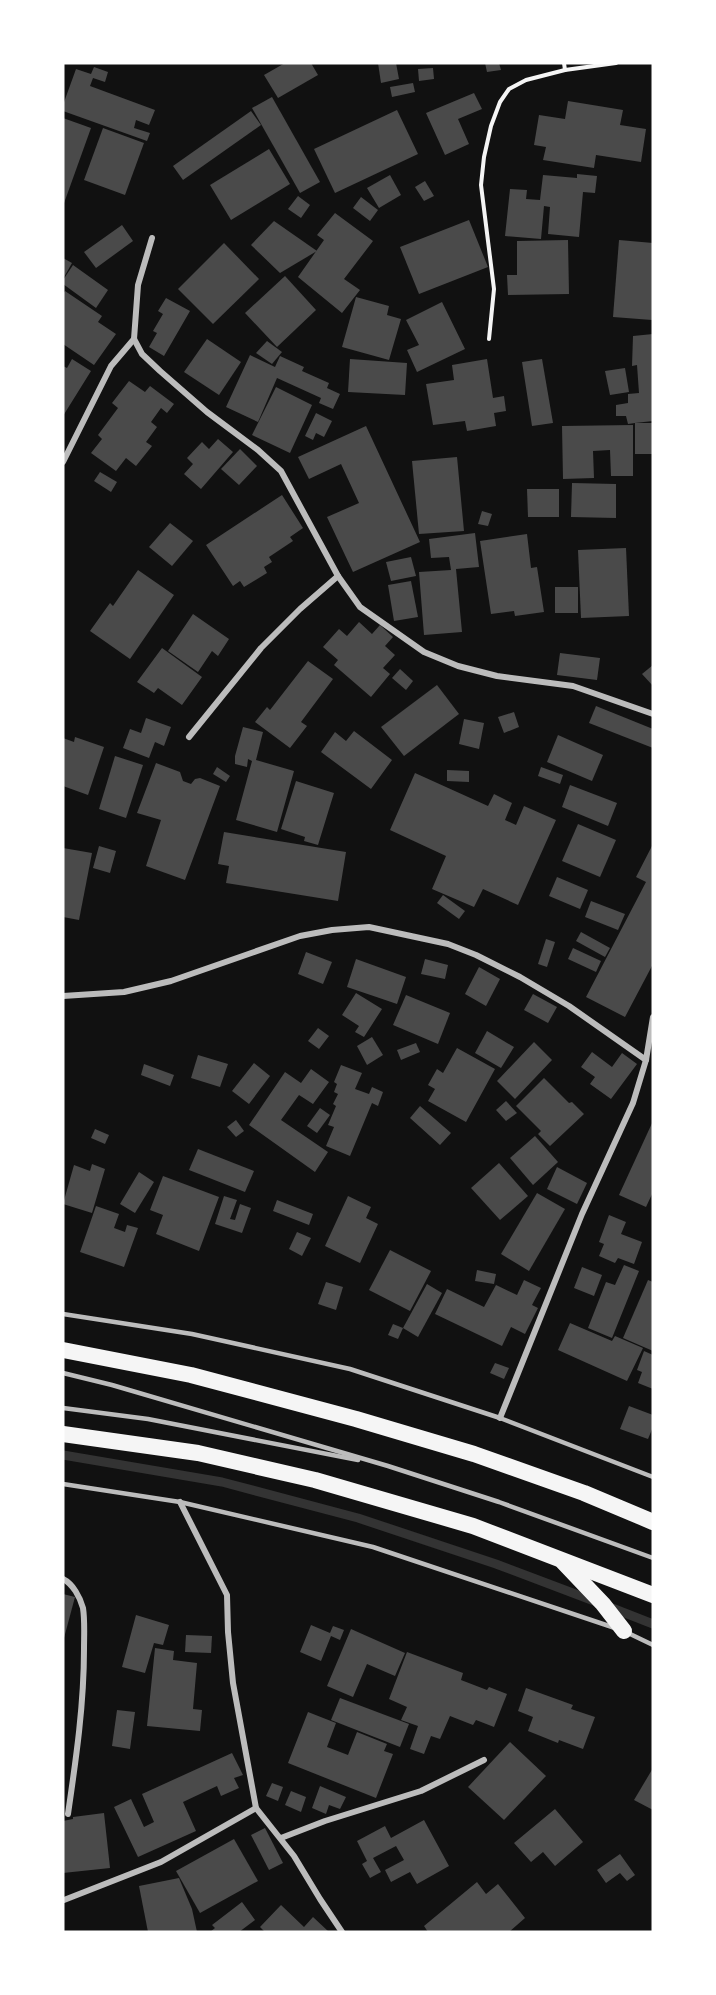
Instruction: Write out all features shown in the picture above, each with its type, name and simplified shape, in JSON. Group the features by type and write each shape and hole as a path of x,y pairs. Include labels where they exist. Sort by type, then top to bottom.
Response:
{"highway":[{"path":"63,1350 191,1375 356,1419 474,1454 584,1493 653,1522"},
{"path":"63,1434 198,1453 315,1480 473,1526 653,1595"},
{"path":"561,1560 603,1604 624,1631"}],"street":[{"path":"152,238 138,285 134,339 142,354 207,412 258,450 281,471 338,576 360,607 424,652 458,666 497,676 573,687 653,714"},
{"path":"63,462 111,366 134,339"},
{"path":"189,737 261,648 300,609 338,576"},
{"path":"63,996 124,992 171,981 300,936 332,930 369,927 448,944 485,959 520,976 569,1006 646,1060"},
{"path":"500,1418 582,1214 633,1103 646,1060 653,1017"},
{"path":"180,1502 227,1595 233,1683 256,1809 281,1838 342,1932"},
{"path":"63,1579 68,1581 77,1593 83,1609 83,1692 68,1814"},
{"path":"281,1838 325,1821 421,1791 484,1760"},
{"path":"64,1900 161,1862 256,1809"}],"lane":[{"path":"63,1314 192,1334 350,1369 500,1418 653,1477"},
{"path":"63,1374 112,1385 388,1466 499,1502 653,1558"},
{"path":"63,1408 148,1419 388,1466"},
{"path":"63,1484 180,1502 373,1547 624,1631 653,1645"}],"path":[{"path":"564,63 565,70"},
{"path":"489,339 494,289 481,184 491,126 500,102 509,89 526,80 565,70 616,63"}],"building":[{"path":"285,63 311,63 318,75 278,98 264,75"},
{"path":"378,63 396,63 399,79 381,83"},
{"path":"485,63 499,63 501,70 487,72"},
{"path":"94,67 108,72 105,82 93,78 90,86 155,110 149,125 136,120 134,128 150,133 147,141 63,111 76,69 91,74"},
{"path":"433,68 434,79 419,81 418,69"},
{"path":"413,83 415,92 392,97 390,87"},
{"path":"474,93 482,109 458,119 469,144 445,155 426,113"},
{"path":"272,97 320,182 300,193 252,108"},
{"path":"568,101 623,110 620,125 646,129 641,162 596,155 594,168 543,160 546,147 534,145 539,115 565,119"},
{"path":"397,110 418,154 335,193 314,149"},
{"path":"251,111 261,125 183,180 173,166"},
{"path":"63,118 91,128 63,206"},
{"path":"103,128 144,143 125,195 84,180"},
{"path":"269,149 290,184 231,220 210,185"},
{"path":"577,174 597,176 595,193 583,192 579,237 548,234 550,207 544,206 541,239 505,236 510,189 527,190 526,199 540,200 543,175 577,178"},
{"path":"390,175 401,195 379,208 367,188"},
{"path":"425,181 434,196 424,201 415,187"},
{"path":"298,196 310,205 301,218 288,209"},
{"path":"361,197 378,210 370,221 353,208"},
{"path":"335,213 373,241 344,279 360,290 342,313 298,277 324,240 317,235"},
{"path":"469,220 488,267 419,294 400,247"},
{"path":"274,221 317,251 280,273 251,245"},
{"path":"122,225 133,241 96,268 84,252"},
{"path":"568,240 569,294 508,295 507,275 517,275 517,241"},
{"path":"619,240 653,243 652,320 613,317"},
{"path":"224,243 259,279 213,324 178,289"},
{"path":"63,258 72,263 63,279"},
{"path":"73,265 108,290 96,308 63,284 63,280"},
{"path":"285,276 316,310 277,347 245,313"},
{"path":"65,291 102,316 98,322 116,334 94,365 63,344 63,294"},
{"path":"356,297 389,306 387,315 401,319 389,360 342,347"},
{"path":"166,298 190,311 164,356 149,347 157,333 153,331 163,314 158,311"},
{"path":"442,302 465,349 417,372 407,350 419,345 406,320"},
{"path":"653,334 653,421 628,424 626,416 616,416 616,405 628,403 628,394 639,393 637,365 632,366 633,336"},
{"path":"207,339 241,362 219,395 184,372"},
{"path":"267,341 282,352 272,364 256,353"},
{"path":"250,355 275,367 280,356 304,367 302,371 329,383 327,388 340,394 333,409 319,403 321,398 277,378 258,422 226,407"},
{"path":"72,359 91,371 63,416 63,366 67,368"},
{"path":"350,359 407,363 405,395 348,392"},
{"path":"487,359 493,398 504,396 506,411 494,413 496,426 467,431 465,421 433,425 426,384 454,380 452,365"},
{"path":"542,359 553,423 532,426 522,362"},
{"path":"625,368 629,392 610,395 605,371"},
{"path":"129,381 145,392 150,386 174,404 167,413 161,408 151,422 157,427 146,442 152,446 136,466 126,458 116,471 91,453 102,439 98,435 118,408 112,403"},
{"path":"276,387 312,405 290,453 252,435"},
{"path":"316,413 332,421 324,437 316,433 313,440 305,436"},
{"path":"635,423 653,423 653,454 635,454"},
{"path":"633,425 633,476 611,476 610,450 593,451 594,478 563,479 562,426"},
{"path":"366,426 420,542 353,572 327,517 359,503 341,464 309,479 298,457"},
{"path":"218,439 233,452 201,489 184,474 193,464 187,458 202,442 209,449"},
{"path":"240,449 257,466 239,485 221,469"},
{"path":"457,457 464,531 419,534 412,461"},
{"path":"100,472 117,482 111,492 94,481"},
{"path":"572,483 616,484 616,518 571,517"},
{"path":"527,489 559,489 559,517 528,517"},
{"path":"282,495 303,528 290,537 293,541 269,557 272,562 264,567 267,573 244,587 240,581 233,586 206,545"},
{"path":"482,511 492,514 488,526 478,524"},
{"path":"170,523 193,541 172,566 149,547"},
{"path":"475,533 479,567 456,569 462,632 424,635 419,572 451,570 449,557 431,558 429,539"},
{"path":"527,534 531,568 537,567 544,612 515,616 514,611 491,614 480,541"},
{"path":"626,548 629,616 581,618 578,550"},
{"path":"411,557 416,576 391,581 386,562"},
{"path":"138,570 174,595 130,659 90,631 110,603 113,606"},
{"path":"411,581 418,617 394,621 388,585"},
{"path":"555,587 578,587 578,613 555,613"},
{"path":"193,614 229,639 218,656 212,651 198,672 168,651"},
{"path":"359,622 372,634 380,625 393,637 385,646 395,655 383,668 390,674 371,697 334,665 338,660 323,647 339,629 347,636"},
{"path":"162,648 202,677 182,705 158,688 154,693 137,682"},
{"path":"560,653 600,658 597,680 557,675"},
{"path":"308,661 333,679 301,722 307,726 290,748 255,722 267,707 270,710"},
{"path":"653,665 653,686 642,674"},
{"path":"400,669 413,681 406,690 392,678"},
{"path":"437,685 459,714 404,756 381,727"},
{"path":"596,706 653,729 653,748 589,723"},
{"path":"514,712 519,727 504,733 498,717"},
{"path":"146,718 171,727 164,746 155,742 149,758 123,748 130,729 141,733"},
{"path":"464,719 484,723 479,749 459,744"},
{"path":"243,727 263,732 256,760 294,771 277,832 236,820 252,761 248,759 247,767 235,764"},
{"path":"354,731 392,760 371,789 321,752 335,732 346,741"},
{"path":"558,735 603,755 592,781 547,762"},
{"path":"75,737 104,747 88,795 63,786 63,738 74,742"},
{"path":"115,756 143,765 126,818 99,809"},
{"path":"156,763 180,772 183,781 191,784 195,779 200,778 220,786 185,880 146,866 161,820 137,813"},
{"path":"217,767 230,776 226,782 213,774"},
{"path":"541,767 563,775 560,784 538,776"},
{"path":"447,770 469,771 469,782 447,781"},
{"path":"415,773 488,806 494,794 512,803 505,820 516,825 524,806 556,820 518,905 483,889 474,907 432,889 446,856 390,830"},
{"path":"296,781 334,793 318,845 304,841 305,837 281,829"},
{"path":"570,785 617,803 608,826 562,807"},
{"path":"578,824 616,840 600,877 562,861"},
{"path":"224,832 346,852 338,901 226,883 229,866 218,864"},
{"path":"653,844 653,964 625,1017 586,997 646,882 636,877"},
{"path":"99,846 116,851 110,873 93,868"},
{"path":"63,848 92,853 79,920 63,917"},
{"path":"557,877 588,890 580,909 549,896"},
{"path":"443,895 465,911 459,919 437,903"},
{"path":"591,901 625,914 618,930 585,917"},
{"path":"581,932 610,948 605,957 576,941"},
{"path":"546,939 555,942 547,967 538,964"},
{"path":"573,948 601,961 596,972 568,959"},
{"path":"306,952 332,962 323,984 298,974"},
{"path":"356,959 406,977 397,1004 347,987"},
{"path":"425,959 448,965 445,979 421,974"},
{"path":"479,967 500,979 486,1006 465,994"},
{"path":"356,993 382,1009 364,1037 355,1032 359,1026 342,1015"},
{"path":"533,994 557,1007 548,1023 524,1010"},
{"path":"406,995 450,1013 438,1044 393,1025"},
{"path":"318,1028 329,1036 319,1049 308,1041"},
{"path":"487,1031 514,1047 501,1068 475,1053"},
{"path":"372,1037 383,1055 367,1065 357,1046"},
{"path":"534,1042 552,1060 515,1099 497,1081"},
{"path":"416,1043 420,1052 401,1060 397,1050"},
{"path":"457,1048 495,1069 466,1122 428,1101 435,1089 428,1085 437,1069 443,1073"},
{"path":"592,1052 612,1067 622,1053 637,1064 611,1099 590,1084 595,1077 581,1067"},
{"path":"198,1055 228,1064 220,1087 191,1078"},
{"path":"254,1063 270,1076 249,1104 232,1091"},
{"path":"144,1064 174,1075 170,1086 141,1075"},
{"path":"341,1065 362,1073 355,1089 369,1094 372,1087 383,1092 378,1106 372,1103 350,1156 326,1146 334,1127 328,1125 336,1106 333,1104 338,1094 334,1092 337,1084 334,1082"},
{"path":"311,1069 329,1082 313,1104 299,1095 281,1120 328,1152 315,1172 249,1125 285,1072 301,1083"},
{"path":"544,1078 569,1103 572,1102 584,1114 550,1146 538,1134 541,1131 516,1106"},
{"path":"506,1101 517,1113 506,1121 496,1110"},
{"path":"420,1106 451,1133 440,1145 410,1118"},
{"path":"320,1108 330,1115 317,1133 307,1126"},
{"path":"236,1120 244,1131 236,1137 227,1127"},
{"path":"653,1121 653,1192 646,1207 619,1195"},
{"path":"95,1129 109,1135 105,1144 91,1138"},
{"path":"535,1136 558,1162 533,1185 510,1158"},
{"path":"198,1149 254,1171 245,1192 189,1170"},
{"path":"499,1163 528,1196 500,1220 471,1188"},
{"path":"92,1164 105,1169 92,1213 63,1204 74,1165 90,1171"},
{"path":"557,1167 587,1183 577,1204 547,1189"},
{"path":"139,1172 154,1182 135,1213 120,1204"},
{"path":"163,1176 219,1197 199,1251 156,1234 163,1215 150,1210"},
{"path":"537,1193 565,1209 529,1271 501,1254"},
{"path":"224,1196 237,1200 230,1219 235,1220 240,1204 251,1208 242,1233 215,1224"},
{"path":"348,1196 371,1207 366,1218 378,1224 360,1263 325,1246"},
{"path":"277,1200 313,1214 309,1225 273,1211"},
{"path":"96,1206 119,1214 114,1228 125,1232 127,1225 138,1228 124,1267 80,1252"},
{"path":"609,1215 626,1222 621,1234 642,1242 634,1264 618,1258 615,1263 599,1256 604,1244 599,1242"},
{"path":"297,1232 311,1238 302,1256 289,1249"},
{"path":"390,1250 431,1271 410,1311 369,1290"},
{"path":"624,1265 639,1271 612,1338 588,1328 606,1282 615,1285"},
{"path":"582,1267 602,1275 594,1296 574,1288"},
{"path":"477,1270 496,1274 494,1284 475,1281"},
{"path":"524,1280 541,1288 532,1305 538,1308 525,1334 511,1327 502,1346 435,1314 447,1289 484,1307 496,1285 517,1295"},
{"path":"648,1280 653,1282 653,1351 623,1338"},
{"path":"326,1282 343,1287 336,1310 318,1304"},
{"path":"427,1284 442,1293 418,1337 403,1328"},
{"path":"570,1323 612,1341 615,1336 643,1348 627,1381 558,1350"},
{"path":"393,1324 403,1328 398,1339 388,1335"},
{"path":"644,1351 653,1355 653,1389 638,1383 642,1372 637,1370"},
{"path":"495,1363 509,1368 504,1379 490,1373"},
{"path":"629,1406 653,1415 653,1427 648,1439 620,1429"},
{"path":"63,1594 75,1597 64,1638 63,1638"},
{"path":"136,1615 169,1625 163,1645 154,1643 145,1673 122,1667"},
{"path":"311,1625 330,1633 333,1626 344,1630 340,1640 331,1636 321,1661 300,1652"},
{"path":"351,1629 405,1653 395,1676 367,1664 353,1697 327,1686"},
{"path":"186,1635 212,1636 211,1653 185,1652"},
{"path":"155,1648 174,1651 173,1660 197,1663 193,1709 202,1710 200,1731 147,1726"},
{"path":"407,1652 463,1673 461,1680 487,1690 489,1687 507,1694 494,1727 476,1720 473,1725 450,1716 440,1739 431,1736 424,1754 410,1749 418,1726 401,1720 407,1707 389,1699"},
{"path":"526,1688 573,1705 571,1709 595,1717 583,1749 559,1740 558,1743 528,1731 533,1717 518,1711"},
{"path":"340,1698 409,1724 400,1747 331,1720"},
{"path":"117,1710 135,1712 130,1749 112,1746"},
{"path":"308,1712 336,1723 327,1747 348,1755 357,1732 387,1744 384,1751 393,1754 376,1798 288,1763"},
{"path":"510,1742 546,1776 504,1820 468,1787"},
{"path":"232,1753 243,1775 234,1778 239,1788 221,1796 217,1786 183,1802 196,1831 138,1857 114,1807 131,1799 144,1827 154,1822 142,1794"},
{"path":"653,1768 653,1810 634,1800"},
{"path":"272,1783 283,1787 278,1801 266,1796"},
{"path":"320,1786 346,1797 340,1809 329,1805 326,1814 312,1808"},
{"path":"291,1791 306,1797 301,1812 285,1805"},
{"path":"555,1809 583,1842 555,1866 543,1852 531,1862 514,1843"},
{"path":"104,1813 110,1868 63,1873 63,1821 73,1819 73,1817"},
{"path":"424,1820 449,1866 417,1884 410,1872 391,1882 385,1870 404,1860 396,1846 373,1858 381,1872 370,1878 362,1864 367,1861 357,1841 385,1826 391,1838"},
{"path":"265,1828 283,1863 269,1870 251,1835"},
{"path":"234,1839 258,1881 200,1913 176,1871"},
{"path":"620,1854 635,1875 627,1881 620,1873 606,1883 597,1870"},
{"path":"179,1878 192,1909 197,1932 148,1932 139,1886"},
{"path":"477,1882 486,1894 498,1884 525,1918 509,1932 428,1932 424,1926"},
{"path":"242,1902 255,1920 239,1932 210,1932 215,1928 212,1925"},
{"path":"281,1905 304,1927 313,1917 329,1932 265,1932 260,1927"}],"waterway":[{"path":"63,1455 222,1482 358,1518 496,1564 594,1601"},
{"path":"607,1606 653,1624"}]}
